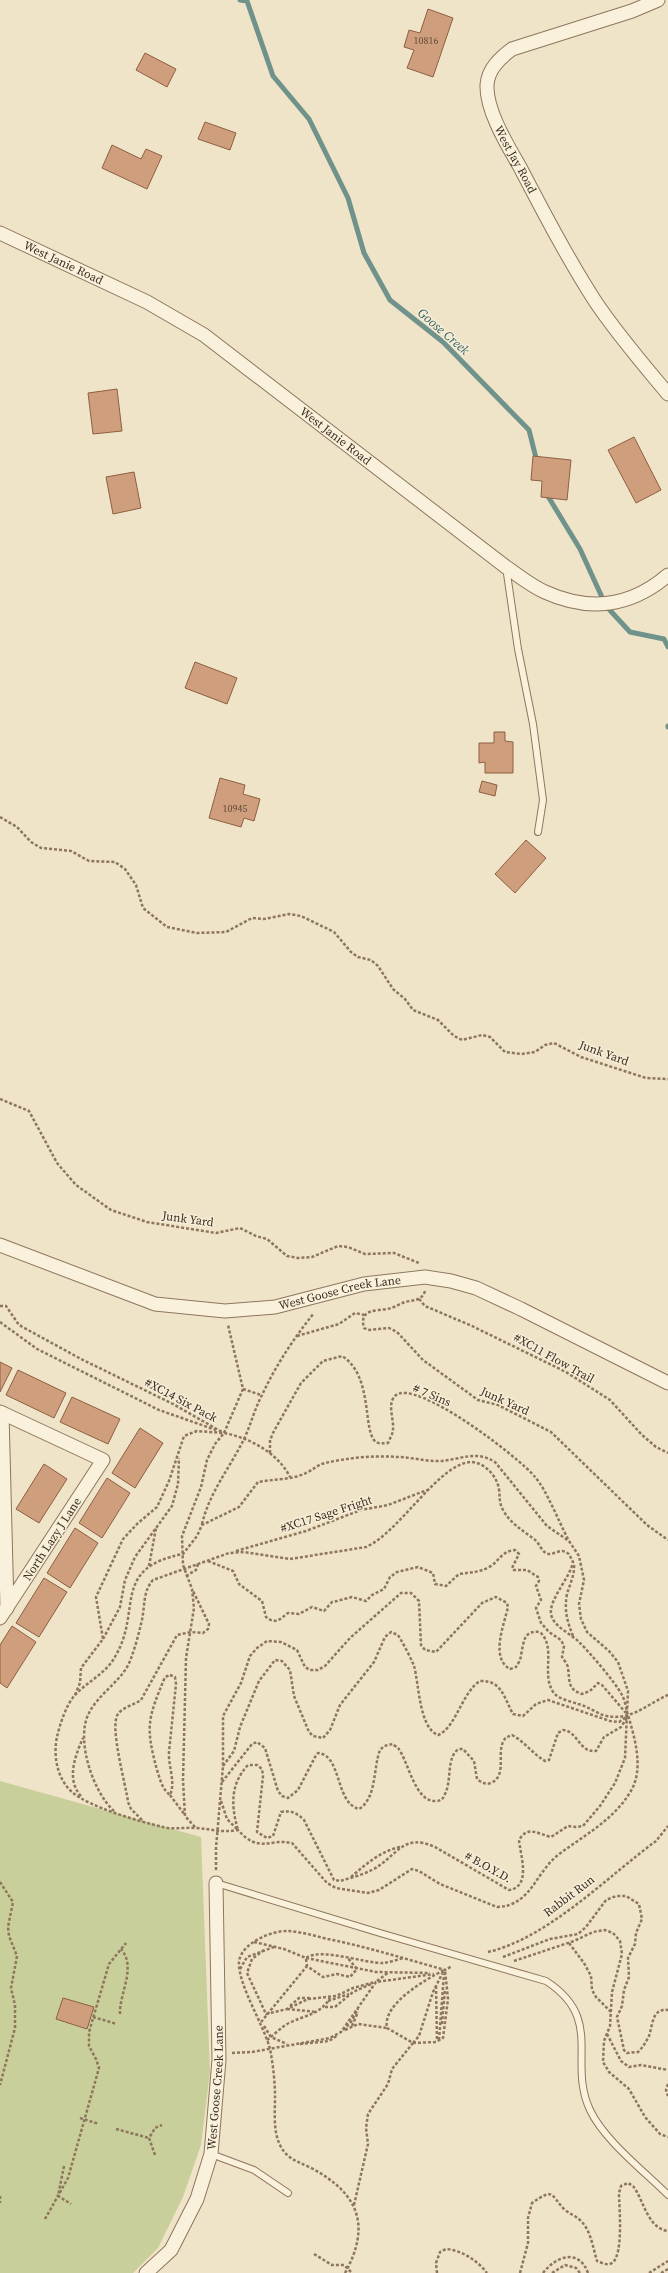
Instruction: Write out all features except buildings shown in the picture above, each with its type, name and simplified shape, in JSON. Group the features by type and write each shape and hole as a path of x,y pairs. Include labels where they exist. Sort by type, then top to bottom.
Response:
{"street":[{"name":"West Jay Road","path":"658,0 632,11 512,49 499,59 490,71 487,85 500,129 550,224 595,300 621,337 668,394"},
{"name":"West Janie Road","path":"0,233 147,302 204,335 506,567 544,592 575,603 600,605 630,599 654,588 668,575"},
{"name":"West Goose Creek Lane","path":"0,1245 85,1279 155,1304 225,1311 276,1307 364,1284 425,1277 451,1281 476,1288 668,1384"},
{"name":"North Lazy J Lane","path":"1,1413 103,1460 3,1613"},
{"path":"1,1413 3,1613"},
{"name":"West Goose Creek Lane","path":"146,2273 171,2250 197,2199 211,2154 219,2053 216,1883"}],"lane":[{"path":"506,567 518,649 533,724 543,800 538,832"},
{"path":"216,1883 546,1981 569,1998 578,2014 581,2033 584,2096 591,2111 603,2130 668,2195"},
{"path":"211,2154 254,2170 288,2193"}],"path":[{"name":"Junk Yard","path":"0,817 17,826 31,842 41,848 72,851 89,861 114,862 125,869 136,885 143,908 167,927 197,933 226,932 252,918 264,919 289,914 301,916 334,932 358,958 371,960 378,966 393,989 405,999 413,1010 438,1020 454,1036 462,1040 482,1035 490,1037 505,1052 521,1054 535,1052 545,1045 554,1043 581,1057 646,1078 668,1079"},
{"name":"Junk Yard","path":"0,1099 29,1111 57,1163 76,1185 111,1210 147,1222 216,1233 240,1228 256,1236 267,1239 287,1256 298,1258 312,1257 338,1246 348,1247 365,1254 394,1253 408,1257 424,1265 425,1277"},
{"path":"149,1566 166,1558 183,1554 197,1536 202,1525 205,1512 223,1473 244,1439 261,1396 296,1336 329,1293"},
{"name":"#XC11 Flow Trail","path":"365,1315 372,1310 388,1309 419,1299 425,1306 472,1326 566,1372 610,1400 642,1435 656,1447 668,1453"},
{"name":"#XC14 Six Pack","path":"0,1306 6,1306 10,1309 19,1326 81,1359 173,1404 224,1433"},
{"path":"142,1821 131,1809 128,1802 115,1736 116,1718 123,1709 133,1706 141,1700 177,1635 191,1632 203,1633 208,1629 209,1624 186,1576 183,1565 182,1536 201,1487 207,1460 215,1444 224,1433 243,1389 225,1311"},
{"path":"296,1336 339,1324 355,1313 365,1315"},
{"name":"Junk Yard","path":"365,1315 362,1322 364,1328 368,1330 389,1328 397,1332 423,1360 478,1400 498,1405 552,1432 647,1525 668,1540"},
{"name":"#XC14 Six Pack","path":"0,1322 37,1349 159,1410 224,1433"},
{"name":"# 7 Sins","path":"270,1453 270,1440 301,1383 323,1361 342,1356 352,1362 359,1374 368,1409 371,1436 375,1442 380,1444 388,1442 392,1436 394,1428 392,1400 395,1395 403,1392 442,1406 495,1442 525,1465 537,1478 569,1541"},
{"path":"243,1389 261,1396"},
{"path":"103,1639 96,1597 123,1539 137,1524 158,1507 179,1455 184,1436 197,1431 224,1433 239,1436 270,1453 284,1466 290,1478"},
{"path":"179,1455 178,1484 172,1506 135,1557 125,1580 120,1607 103,1639 82,1668 80,1683 75,1696 65,1713 57,1737 55,1758 59,1773 72,1792 84,1799 114,1811 163,1827 195,1828 218,1832 238,1830"},
{"path":"202,1525 239,1507 258,1482 290,1478 306,1473 316,1466 324,1463 396,1456 436,1461 468,1455 486,1456 502,1468 521,1495 535,1509 547,1526 569,1541 579,1556 584,1572 579,1604 581,1619 587,1632 609,1651 618,1662 628,1691 628,1715 621,1727 604,1737 596,1750 590,1751 583,1748 570,1732 563,1730 558,1733 555,1740 553,1754 549,1760 545,1761 536,1756 520,1740 512,1735 506,1737 502,1743 501,1767 498,1778 490,1783 482,1783 477,1779 474,1761 464,1749 459,1749 451,1757 447,1791 443,1799 438,1801 432,1801 425,1798 408,1771 398,1748 393,1744 384,1746 380,1750 371,1790 365,1806 359,1809 353,1808 349,1804 327,1756 318,1753 298,1790 288,1798 282,1796 278,1791 265,1748 257,1742 252,1744 222,1782"},
{"name":"#XC17 Sage Fright","path":"229,1553 244,1552 290,1559 366,1547 375,1543 391,1530 427,1490 461,1464 475,1462 482,1464 490,1471 499,1489 499,1497 503,1509 511,1521 536,1540 544,1552 550,1554 563,1551 569,1554 573,1562"},
{"name":"#XC17 Sage Fright","path":"114,1811 106,1805 97,1788 88,1764 83,1737 88,1713 130,1662 142,1619 147,1586 153,1580 163,1575 229,1553 306,1531 427,1490"},
{"path":"75,1696 111,1664 117,1654 123,1635 134,1586 149,1566 156,1527"},
{"path":"207,1561 233,1571 239,1584 259,1598 264,1605 266,1617 274,1622 278,1621 288,1613 299,1614 312,1607 324,1612 332,1602 352,1597 366,1601 372,1594 384,1589 393,1574 418,1567 433,1573 435,1584 437,1586 446,1586 459,1574 474,1574 482,1568 490,1567 499,1557 514,1550 518,1554 512,1568 514,1570 527,1570 538,1577 539,1581 536,1586 541,1600 536,1608 545,1627 561,1640 564,1646 562,1657 569,1666 570,1685 574,1691 582,1694 590,1691 598,1683 602,1685 628,1715"},
{"path":"573,1562 574,1574 565,1612 573,1636"},
{"path":"220,1799 227,1819 245,1838 266,1845 286,1842 292,1844 328,1883 336,1888 368,1893 379,1890 412,1870 419,1871 440,1884 497,1907 507,1907 528,1894 545,1868 558,1855 592,1832 628,1796 634,1787 637,1767 636,1745 622,1695 580,1642 556,1624 551,1616 550,1610 572,1569 573,1562"},
{"name":"#XC17 Sage Fright","path":"186,1576 196,1570 199,1564"},
{"path":"185,1816 183,1780 186,1658 194,1608 192,1589"},
{"path":"216,1883 216,1848 223,1766 223,1716 241,1683 250,1656 257,1648 267,1642 281,1642 293,1646 297,1650 305,1667 310,1670 318,1670 325,1666 350,1638 380,1611 401,1593 405,1592 411,1593 419,1601 421,1645 425,1650 436,1652 482,1603 496,1597 502,1599 508,1608 500,1639 501,1660 505,1666 510,1669 516,1667 521,1656 522,1644 527,1633 532,1631 540,1632 548,1642 548,1667 551,1690 558,1697 590,1708 602,1715 614,1717 628,1715 647,1708 656,1700 668,1695"},
{"path":"223,1766 234,1750 240,1727 259,1681 276,1660 282,1661 290,1670 294,1696 306,1726 313,1736 323,1738 330,1730 340,1705 374,1662 385,1637 391,1632 398,1635 412,1662 426,1722 429,1729 438,1735 448,1727 471,1690 480,1681 488,1681 499,1686 513,1714 518,1717 523,1716 536,1704 548,1700 610,1721 619,1722 628,1715"},
{"path":"170,1795 173,1787 168,1762 176,1684 175,1677 170,1675 165,1677 151,1712 149,1724 151,1746 160,1779 166,1792 170,1795 195,1828"},
{"name":"# B.O.Y.D.","path":"348,1879 372,1870 388,1859 401,1847 413,1841 423,1842 509,1890 513,1889 519,1884 523,1874 524,1865 518,1840 523,1833 528,1830 534,1831 551,1838 568,1826 583,1826 600,1806 615,1783 626,1758 628,1715"},
{"path":"83,1737 73,1766 73,1781 77,1792 84,1799"},
{"path":"238,1830 232,1811 232,1795 242,1772 248,1765 256,1765 262,1769 263,1776 257,1832 267,1838 273,1836 281,1812 289,1811 298,1814 304,1820 334,1880 340,1882 348,1879"},
{"name":"Rabbit Run","path":"387,2028 386,2019 388,2012 422,1982 467,1958 502,1949 553,1921 656,1841 668,1826"},
{"name":"# B.O.Y.D.","path":"348,1879 377,1856 389,1849 401,1847"},
{"path":"0,1882 13,1902 8,1927 9,1936 17,1956 11,1988 15,2005 15,2028 0,2085"},
{"path":"490,1965 512,1952 526,1949 550,1939 578,1934 586,1927 606,1900 616,1896 626,1896 639,1904 642,1919 636,1933 635,1944 628,1958 629,1977 624,1990 622,2006 617,2016 624,2050 627,2053 638,2052 645,2045 654,2015 662,2010 668,2010"},
{"path":"505,1969 516,1959 568,1943 593,1932 605,1930 613,1933 620,1941 622,1954 612,1992 610,2026 604,2041 603,2062 609,2072 629,2089 646,2117 660,2134 668,2137"},
{"path":"345,2273 353,2258 360,2228 354,2206 332,2180 291,2160 280,2146 275,2134 275,2095 269,2048 261,2022 239,1975 242,1953 254,1942 271,1934 288,1931 349,1943 444,1970"},
{"path":"254,1942 284,1949 306,1958 357,1969 376,1972 437,1974"},
{"path":"45,2219 68,2178 99,2068 88,2041 93,2017 109,1964 126,1943"},
{"path":"568,1943 584,1963 591,1976 592,1990 596,1997 611,2012"},
{"path":"266,2014 247,1973 247,1969 252,1959 256,1955 264,1950 275,1947"},
{"path":"120,2014 120,2003 127,1977 128,1966 121,1949"},
{"path":"239,1970 247,1957 256,1955"},
{"path":"306,1958 309,1956 328,1955 385,1963 403,1958"},
{"path":"346,1957 357,1969"},
{"path":"261,2022 266,2014 288,1992 307,1966 306,1958"},
{"path":"307,1966 325,1978 337,1974 346,1978 350,1977 357,1969"},
{"path":"444,1970 448,1999 446,2007"},
{"path":"354,2206 365,2165 368,2144 366,2128 368,2114 388,2084 392,2069 419,2036 436,1986 444,1970"},
{"path":"438,2041 444,1970"},
{"path":"328,2001 376,1982 389,1972"},
{"path":"286,2009 299,1998 330,1997 365,1984 437,1974"},
{"path":"219,2053 252,2052 322,2040 330,2038 352,2027 366,2024 387,2028 413,2043 438,2041 442,2038 445,2028 446,1978"},
{"path":"341,2032 359,2004 376,1982"},
{"path":"436,1986 438,2041"},
{"path":"267,2040 288,2024 325,2007 335,2007 353,1992"},
{"path":"325,2007 330,1997"},
{"path":"266,2014 286,2009 314,1998"},
{"path":"352,2027 356,2021 359,2004"},
{"path":"286,2009 316,2012"},
{"path":"261,2022 271,2037 289,2045 329,2042 351,2022 358,2009"},
{"path":"93,2017 117,2024"},
{"path":"607,2034 621,2061 629,2067 641,2065 668,2070"},
{"path":"668,2084 666,2090 668,2096"},
{"path":"80,2118 99,2124"},
{"path":"149,2138 155,2128 162,2125"},
{"path":"116,2129 149,2138"},
{"path":"149,2138 155,2155"},
{"path":"58,2196 64,2166"},
{"path":"520,2273 528,2243 528,2218 532,2203 544,2195 552,2194 557,2197 566,2212 582,2222 589,2234 597,2261 606,2264 612,2263 616,2258 619,2247 619,2193 622,2186 628,2183 633,2186 652,2221 661,2230 668,2231"},
{"path":"0,2196 0,2203"},
{"path":"58,2196 71,2204"},
{"path":"437,2273 436,2263 440,2252 446,2249 468,2257 480,2264 487,2273"},
{"path":"314,2254 332,2265 344,2265 352,2273"},
{"path":"543,2273 556,2259 566,2257 578,2260 584,2265 588,2273"},
{"path":"649,2273 668,2261"},
{"path":"552,2273 565,2265 576,2268 580,2273"},
{"path":"661,2273 668,2269"}],"green space":[{"path":"0,1781 201,1837 210,2072 201,2145 183,2197 158,2248 133,2273 0,2273"}],"waterway":[{"name":"Goose Creek","path":"240,0 247,1 273,76 309,119 348,198 364,253 390,300 443,342 529,430 537,462"},
{"name":"Goose Creek","path":"546,493 580,549 606,606 630,632 664,639 668,647"}]}
